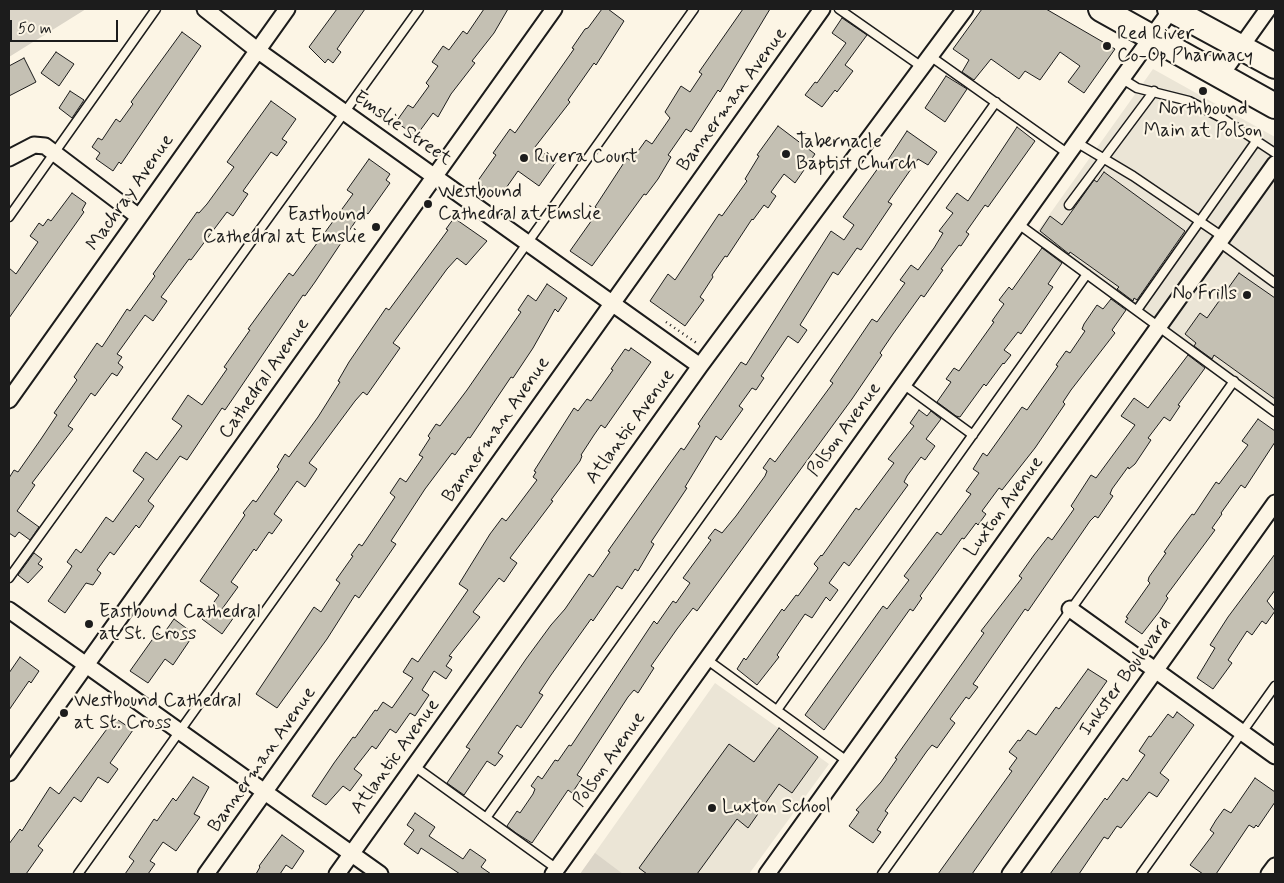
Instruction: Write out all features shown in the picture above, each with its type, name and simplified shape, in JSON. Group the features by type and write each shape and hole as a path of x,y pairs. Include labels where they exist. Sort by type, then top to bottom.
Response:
{"main road":[{"path":"1101,9 1275,106"},
{"path":"1170,9 1275,66"}],"street":[{"name":"Emslie Street","path":"205,9 257,50 700,366"},
{"name":"Machray Avenue","path":"10,395 287,9"},
{"name":"Cathedral Avenue","path":"9,773 554,9"},
{"name":"Atlantic Avenue","path":"337,874 700,366 847,165 965,9"},
{"name":"Polson Avenue","path":"555,871 1170,9"},
{"path":"1221,75 1268,9"},
{"name":"Bannerman Avenue","path":"206,874 818,10"},
{"path":"9,158 34,145 45,146 139,217"},
{"name":"Luxton Avenue","path":"767,874 1275,164"},
{"name":"Inkster Boulevard","path":"1010,874 1275,503"},
{"path":"1070,609 1275,756"},
{"path":"9,610 380,874"},
{"path":"1269,874 1275,866"}],"lane":[{"path":"9,217 156,9"},
{"path":"9,578 419,9"},
{"path":"78,874 694,9"},
{"path":"839,9 1072,147 1104,158 1201,221 1221,240 1275,284"},
{"path":"1120,78 1137,88 1189,101 1222,118 1275,153"},
{"path":"1069,205 1154,91"},
{"path":"486,818 996,102"},
{"path":"1137,310 1257,140"},
{"path":"1018,223 1275,412"},
{"path":"777,710 1087,274"},
{"path":"882,874 1234,382"},
{"path":"903,384 973,435"},
{"path":"706,659 847,761"},
{"path":"1141,874 1275,686"},
{"path":"414,766 555,871"}],"path":[{"path":"660,318 710,353"}],"shaded area":[{"path":"9,9 86,9 9,57"},
{"path":"1153,69 1275,137 1275,405 1037,232"},
{"name":"Luxton School","path":"715,683 829,764 749,874 580,874"},
{"path":"595,853 623,874 580,874"}],"building":[{"path":"337,9 365,9 337,49 341,52 333,63 328,59 325,63 309,47"},
{"path":"484,9 508,9 494,33 472,61 475,63 451,94 438,117 433,113 416,136 396,122 408,105 413,108 429,86 426,83 438,66 432,62 443,46 449,50 463,31 467,34"},
{"path":"602,9 608,9 624,21 596,65 594,63 568,100 570,102 535,147 556,162 539,186 518,171 499,198 477,182 496,155 493,153 510,129 515,133 574,49 572,48 585,29 588,28"},
{"path":"743,9 770,9 720,92 718,90 691,132 686,129 668,155 671,157 658,179 646,195 644,194 592,266 570,251 599,210 595,207 627,158 631,161 646,140 652,144 670,118 665,112 681,86 690,92 702,74 699,72"},
{"path":"982,9 1046,9 1115,49 1084,93 1068,82 1080,66 1060,52 1040,80 1025,71 1019,79 991,59 974,80 962,72 969,60 953,49"},
{"path":"842,18 867,35 845,65 853,71 837,92 835,90 822,107 805,95 815,82 817,83 846,43 832,33"},
{"path":"182,32 201,46 121,164 119,162 113,171 96,159 100,153 92,147 98,138 102,140 116,119 120,122 133,104 131,102"},
{"path":"56,52 74,64 59,86 41,73"},
{"path":"24,58 36,82 9,96 9,66"},
{"path":"946,76 967,89 945,122 925,108"},
{"path":"70,91 84,100 72,118 59,108"},
{"path":"271,101 296,119 282,139 287,142 277,156 271,152 243,191 248,194 233,216 227,212 191,260 189,259 161,297 167,301 153,321 145,315 117,354 122,357 118,363 123,367 117,376 112,373 95,396 91,393 68,426 73,429 32,483 35,485 17,511 39,527 30,540 19,532 15,537 9,533 9,478 14,470 18,472 57,415 54,413 77,380 74,377 97,343 102,347 127,309 130,311 155,276 153,274 197,212 199,213 207,204 234,167 227,162"},
{"path":"778,126 815,154 795,183 784,174 771,192 776,196 768,208 764,205 752,219 727,257 725,256 700,297 704,300 685,326 650,301 668,274 675,280 719,214 722,216 747,181 745,179 759,156 757,155"},
{"path":"1017,127 1035,141 988,207 985,205 966,232 969,234 961,246 959,245 941,269 943,270 924,297 921,295 880,353 882,355 852,399 697,611 693,608 677,629 651,666 654,668 638,693 634,690 628,697 577,775 582,778 572,793 568,790 532,843 516,833 507,826 517,811 520,813 533,794 535,789 531,786 538,776 542,779 555,760 558,761 569,745 571,746 654,621 657,624 673,601 676,603 690,583 683,578 711,540 708,538 715,529 722,533 736,516 765,476 767,471 763,468 770,458 775,462 833,383 830,381 872,319 877,322 905,283 900,280 911,265 918,270 934,248 943,233 939,231 953,213 946,208 957,193 968,201"},
{"path":"907,131 937,152 928,165 918,159 888,202 892,204 861,250 857,248 838,275 833,272 800,325 807,330 798,343 788,336 761,376 764,378 756,390 752,388 739,406 743,409 721,440 716,436 685,487 687,488 651,542 654,544 638,571 635,569 622,589 617,586 593,621 591,619 539,693 543,695 521,728 517,725 498,753 503,756 495,766 487,761 464,795 447,783 470,749 466,747 526,659 565,609 589,574 593,577 610,552 608,551 668,466 681,448 684,450 700,426 698,424 741,362 746,365 831,231 844,240 854,225 843,217 881,164 884,166"},
{"path":"369,159 390,174 386,180 390,183 368,214 363,210 225,410 222,408 187,460 180,456 148,501 154,506 139,528 136,525 114,555 110,552 97,570 101,573 93,585 86,583 65,613 48,601 72,566 67,562 76,549 81,553 106,517 113,522 144,479 133,471 146,452 157,460 182,426 172,419 188,395 202,405 227,369 224,367 250,330 248,329 289,273 293,276 353,194 347,190"},
{"path":"1104,172 1185,231 1137,300 1134,298 1133,301 1117,289 1119,287 1070,252 1069,254 1040,231 1050,216 1062,225 1094,180 1097,182"},
{"path":"72,193 86,203 82,210 84,212 9,318 9,268 16,274 38,242 30,236 39,223 43,226 48,219 51,221"},
{"path":"454,218 487,241 466,265 457,258 447,269 393,343 400,348 367,395 363,392 355,401 309,463 317,469 305,487 297,481 274,514 282,520 272,534 269,532 256,551 254,549 231,582 238,587 222,609 234,617 222,634 202,619 219,595 200,581 245,515 243,513 253,500 256,502 279,469 277,467 285,454 289,457 318,417 340,382 338,381 349,362 386,308 389,310 448,230 446,229"},
{"path":"1042,248 1062,263 1048,284 1053,287 1021,334 1018,332 1004,350 1011,355 986,386 984,384 960,417 956,416 937,402 951,382 946,379 954,368 959,371 994,322 992,321 1004,304 999,300 1009,287 1012,290"},
{"path":"1239,273 1275,298 1275,399 1214,355 1212,359 1194,346 1196,343 1185,334 1200,313 1207,318"},
{"path":"547,284 567,298 558,312 555,309 533,348 470,438 468,437 455,455 452,453 425,489 391,541 396,544 359,598 355,595 327,639 277,708 256,694 314,607 321,612 340,583 336,580 353,556 351,555 359,544 362,546 395,497 390,493 400,478 406,482 423,457 419,455 436,424 440,426 467,390 521,312 518,310 528,295 536,301"},
{"path":"1111,299 1126,310 1112,330 1115,333 1071,390 1063,402 1065,404 1035,448 1002,490 999,488 982,511 986,514 978,525 976,523 964,539 962,538 920,596 922,598 913,611 910,609 824,730 805,715 883,606 887,609 909,580 904,576 937,532 941,535 971,494 966,491 979,473 973,469 983,453 987,456 1022,407 1027,410 1058,366 1056,365 1066,351 1070,353 1085,331 1082,329 1084,324 1097,305 1103,309"},
{"path":"631,348 651,362 605,428 601,425 581,455 580,461 551,500 553,501 510,558 517,563 504,582 499,578 473,612 480,617 449,656 452,657 446,666 452,670 446,679 434,671 422,690 429,695 415,716 410,713 396,733 390,729 376,749 372,746 354,769 362,775 350,791 343,786 326,805 312,796 353,737 355,738 375,710 377,711 383,702 392,708 413,678 403,672 412,658 418,662 468,590 459,584 490,534 502,518 506,521 537,480 533,477 536,472 534,471 574,408 578,411 587,399 591,401 625,349 629,351"},
{"path":"1188,355 1205,368 1178,405 1180,406 1170,421 1164,417 1148,438 1151,440 1135,464 1129,469 1128,467 1112,489 1110,494 1113,496 1098,518 1095,516 1090,521 1028,611 1025,609 973,684 978,687 969,699 966,697 950,719 955,723 937,748 932,745 927,751 885,811 888,813 877,830 881,832 873,843 849,826 859,812 856,810 881,782 897,759 895,758 984,633 981,631 1022,578 1019,576 1034,555 1048,537 1052,540 1074,509 1071,506 1091,475 1096,478 1135,425 1121,416 1134,398 1148,408"},
{"path":"919,410 927,416 931,411 941,419 926,439 935,446 925,460 921,457 907,476 904,482 908,485 849,566 844,562 829,583 838,590 830,601 826,597 812,618 805,614 777,655 779,657 757,685 737,669 744,658 746,660 782,609 784,611 796,595 798,596 818,568 814,564 822,556 856,508 859,510 894,463 888,459 914,426 910,423"},
{"path":"1258,419 1275,431 1275,442 1245,488 1241,485 1221,513 1212,528 1215,530 1166,596 1168,598 1142,634 1125,622 1128,618 1126,617 1150,583 1148,581 1149,577 1166,553 1164,552 1171,542 1192,514 1194,515 1216,482 1219,484 1248,445 1242,441"},
{"path":"34,553 42,559 38,564 43,567 28,583 18,575"},
{"path":"1275,554 1275,590 1267,601 1275,611 1266,624 1262,621 1252,635 1247,631 1228,660 1232,663 1213,689 1197,678 1215,648 1210,645 1228,617"},
{"path":"174,619 194,634 173,665 165,659 148,683 130,671 157,633 162,636"},
{"path":"20,657 39,671 31,683 29,681 9,710 9,673"},
{"path":"1088,669 1107,681 972,874 938,874 1012,771 1009,769 1017,758 1009,752 1028,730 1036,735 1056,707 1059,709"},
{"path":"1177,712 1194,725 1160,773 1169,780 1157,797 1149,792 1121,828 1117,826 1108,839 1104,837 1079,874 1050,874 1105,798 1107,800 1123,778 1127,781 1145,755 1139,751 1149,736 1151,737 1168,714 1173,718"},
{"path":"115,718 133,730 110,763 118,769 108,783 98,777 81,802 74,797 38,846 43,850 26,874 9,874 9,844 20,829 22,831 50,787 59,794"},
{"path":"779,728 818,757 792,793 779,784 748,828 737,819 697,874 647,874 639,868 729,744 754,762"},
{"path":"193,777 209,787 194,814 200,817 176,851 163,842 150,861 155,864 148,874 125,874 134,861 129,857 154,819 157,821 173,798 176,801"},
{"path":"1255,778 1275,792 1275,802 1258,827 1256,825 1254,828 1249,825 1216,874 1203,874 1190,865 1214,833 1210,830 1224,809 1231,813"},
{"path":"415,813 435,827 429,836 463,859 470,849 486,860 481,867 491,874 460,874 421,848 418,854 404,844 414,830 407,825"},
{"path":"282,835 304,851 292,869 286,865 280,874 256,874 259,866"}],"place":[{"name":"Red River Co-Op Pharmacy","path":"1107,46"},
{"name":"Northbound Main at Polson","path":"1203,91"},
{"name":"Tabernacle Baptist Church","path":"786,154"},
{"name":"Rivera Court","path":"524,158"},
{"name":"Westbound Cathedral at Emslie","path":"428,204"},
{"name":"Eastbound Cathedral at Emslie","path":"376,227"},
{"name":"No Frills","path":"1247,295"},
{"name":"Eastbound Cathedral at St. Cross","path":"89,624"},
{"name":"Westbound Cathedral at St. Cross","path":"64,713"},
{"name":"Luxton School","path":"712,808"}]}
